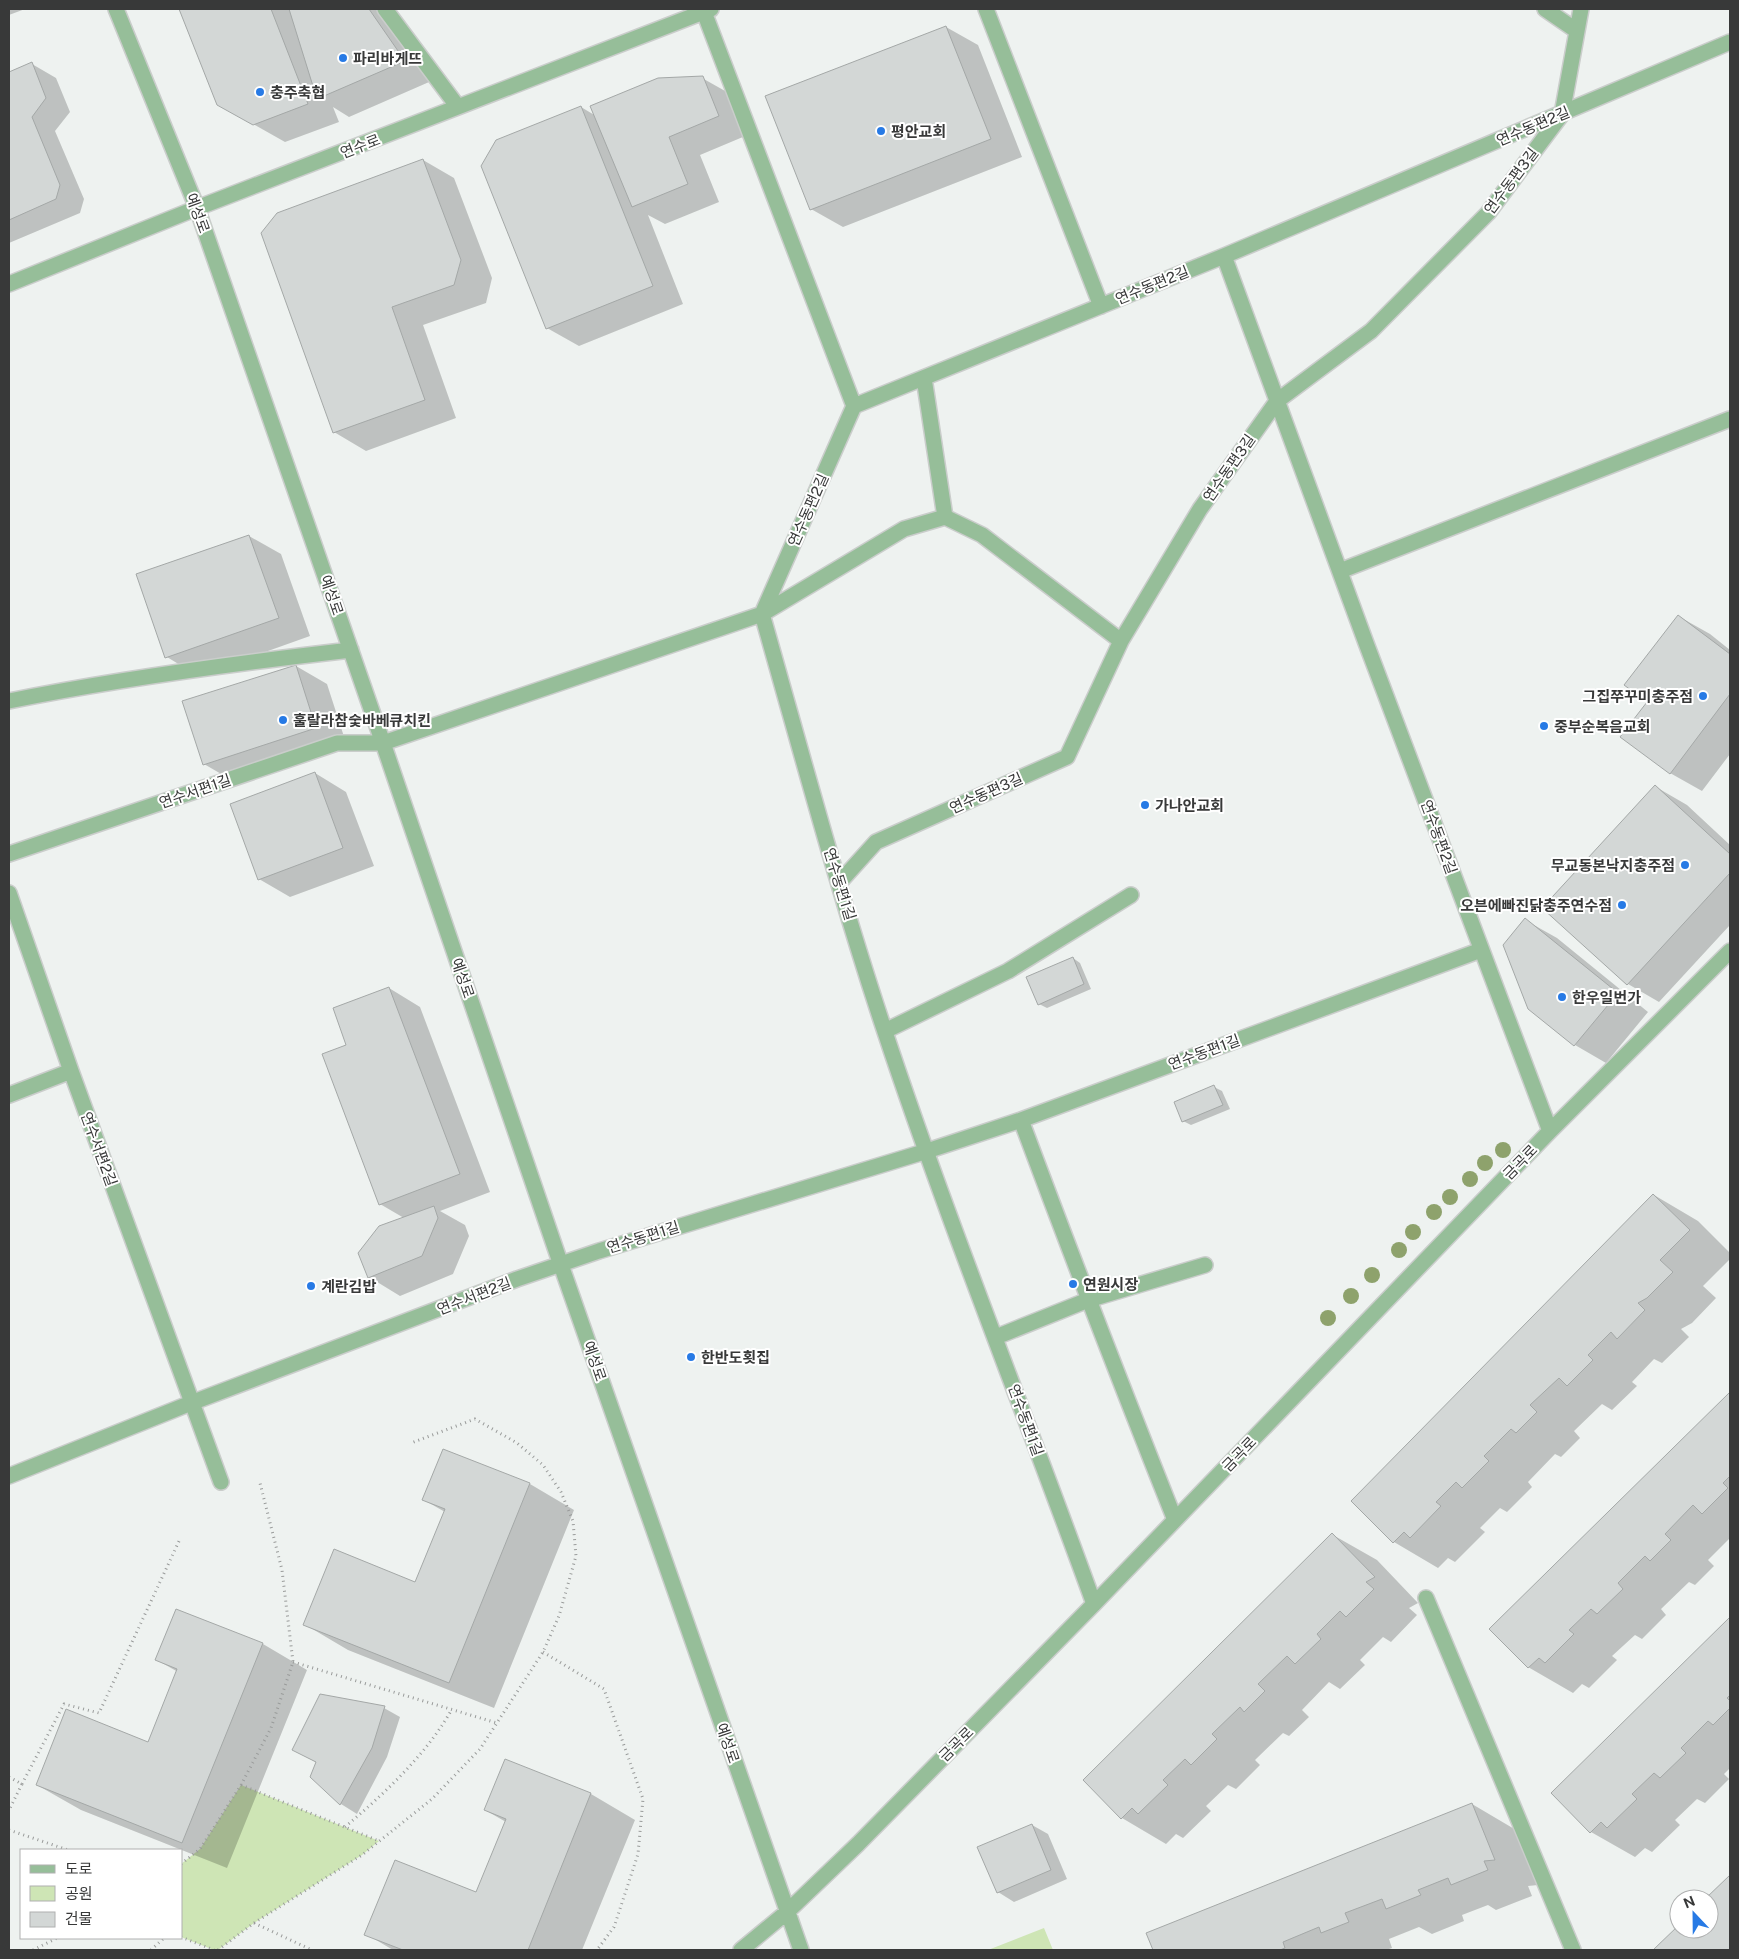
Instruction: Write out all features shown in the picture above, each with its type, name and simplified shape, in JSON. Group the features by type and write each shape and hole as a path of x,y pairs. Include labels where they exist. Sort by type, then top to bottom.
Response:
{"street":[{"name":"예성로","path":"116,9 197,208 351,650 561,1264 801,1950"},
{"path":"386,9 458,107"},
{"path":"986,9 1101,306"},
{"path":"1545,9 1577,31"},
{"name":"연수동편3길","path":"839,883 876,842 1067,757 1121,641 1200,509 1277,401 1371,331 1488,213 1562,114 1581,9"},
{"name":"연수로","path":"9,284 197,208 707,10"},
{"path":"707,10 854,406"},
{"name":"연수동편2길","path":"762,614 854,406 1224,256 1730,42"},
{"name":"연수동편2길","path":"1224,256 1550,1131"},
{"path":"924,378 945,517"},
{"path":"1340,571 1730,418"},
{"path":"383,743 762,614 904,529 945,517 982,535 1121,641"},
{"name":"연수동편1길","path":"762,614 839,883 885,1031 926,1151 1094,1604"},
{"path":"9,702 67,689 252,662 351,650"},
{"name":"연수서편1길","path":"9,854 337,743 383,743"},
{"name":"연수서편2길","path":"9,894 191,1403"},
{"path":"885,1031 1008,971 1131,895"},
{"name":"연수동편1길","path":"561,1264 1021,1120 1481,950"},
{"name":"금곡로","path":"741,1950 787,1912 865,1837 1094,1604 1550,1131 1730,951"},
{"path":"9,1095 71,1071"},
{"path":"1021,1120 1088,1300 1175,1520"},
{"name":"연수서편2길","path":"9,1476 191,1403 561,1264"},
{"path":"996,1337 1088,1300 1205,1265"},
{"path":"191,1403 221,1482"},
{"path":"1426,1598 1573,1950"}],"path":[{"path":"218,1950 254,1923 362,1855 432,1799 480,1749 544,1652 559,1616 576,1556 573,1521 562,1492 543,1465 517,1443 475,1418 412,1443"},
{"path":"182,1863 200,1849 241,1785 271,1728 293,1662 282,1570 260,1483"},
{"path":"9,1810 64,1704 99,1713 180,1539"},
{"path":"544,1652 604,1689 643,1799 638,1854 614,1927 596,1950"},
{"path":"293,1662 497,1723"},
{"path":"345,1827 375,1802 399,1777 440,1729 452,1709"},
{"path":"9,1777 22,1784"},
{"path":"241,1785 379,1840"},
{"path":"9,1830 65,1849"},
{"path":"254,1923 312,1950"},
{"path":"182,1937 214,1950"},
{"path":"33,1950 55,1939"},
{"path":"151,1950 163,1939"}],"green space":[{"path":"241,1785 379,1841 362,1855 254,1923 218,1950 182,1937 182,1863 200,1849"},
{"path":"1044,1928 1053,1950 988,1950"}],"building":[{"path":"179,9 271,9 308,104 253,125 217,105"},
{"path":"289,9 369,9 405,61 317,99"},
{"name":"평안교회","path":"946,26 991,139 810,210 765,96"},
{"path":"32,62 46,98 32,117 60,185 56,199 9,220 9,72"},
{"path":"703,76 719,116 669,137 688,184 632,207 590,106 658,78"},
{"path":"581,106 653,286 546,329 481,166 496,140"},
{"path":"423,159 461,260 454,285 392,307 425,400 333,433 261,233 277,213"},
{"path":"249,535 279,618 165,658 136,574"},
{"path":"1678,615 1730,654 1730,694 1670,774 1620,737 1647,702 1624,685"},
{"path":"296,665 316,728 203,765 182,701"},
{"path":"315,772 343,848 258,880 230,804"},
{"path":"1655,785 1730,854 1730,873 1627,985 1542,908"},
{"path":"1525,918 1618,993 1574,1046 1528,1009 1503,945"},
{"path":"1073,957 1084,984 1038,1005 1026,977"},
{"path":"389,987 460,1174 379,1205 322,1054 346,1045 333,1008"},
{"path":"1214,1085 1223,1105 1182,1122 1174,1102"},
{"path":"1653,1194 1690,1230 1660,1260 1673,1272 1647,1298 1638,1303 1645,1310 1617,1339 1611,1332 1588,1355 1593,1360 1567,1386 1559,1378 1530,1405 1537,1412 1516,1433 1511,1429 1484,1456 1489,1461 1462,1488 1456,1482 1436,1502 1441,1506 1410,1538 1404,1532 1393,1543 1351,1501"},
{"path":"434,1206 438,1218 422,1256 368,1278 358,1253 379,1226"},
{"path":"1730,1392 1730,1476 1723,1483 1728,1488 1702,1514 1693,1505 1665,1534 1671,1540 1650,1561 1645,1556 1618,1583 1623,1589 1597,1614 1591,1609 1569,1630 1574,1634 1545,1663 1539,1658 1528,1668 1489,1629"},
{"path":"443,1449 530,1483 449,1683 303,1625 334,1549 415,1582 445,1509 422,1500"},
{"path":"1332,1533 1375,1577 1366,1582 1374,1589 1346,1617 1340,1611 1317,1634 1321,1639 1295,1664 1287,1656 1258,1684 1265,1691 1244,1712 1240,1707 1212,1734 1217,1739 1191,1765 1185,1759 1163,1780 1168,1785 1138,1814 1132,1808 1121,1819 1083,1780"},
{"path":"176,1609 263,1643 182,1843 36,1785 66,1709 148,1742 177,1669 155,1660"},
{"path":"1730,1617 1730,1695 1727,1698 1730,1701 1730,1708 1713,1725 1708,1721 1681,1748 1686,1753 1660,1778 1654,1773 1632,1794 1637,1799 1607,1828 1601,1822 1590,1833 1551,1793"},
{"path":"320,1694 385,1706 372,1748 340,1805 310,1777 316,1762 292,1750"},
{"path":"505,1759 591,1793 528,1950 403,1950 364,1935 395,1860 476,1892 506,1819 484,1810"},
{"path":"1472,1803 1495,1860 1484,1861 1488,1870 1451,1885 1448,1878 1418,1890 1421,1895 1386,1909 1382,1899 1345,1913 1349,1922 1321,1933 1319,1927 1283,1942 1285,1948 1280,1950 1153,1950 1146,1933"},
{"path":"1032,1824 1051,1870 997,1893 977,1847"},
{"path":"1730,1875 1730,1950 1653,1950 1669,1935 1669,1939 1719,1939 1719,1889 1715,1889"}],"place":[{"name":"파리바게뜨","path":"343,58"},
{"name":"충주축협","path":"260,92"},
{"name":"평안교회","path":"881,131"},
{"name":"그집쭈꾸미충주점","path":"1703,696"},
{"name":"훌랄라참숯바베큐치킨","path":"283,720"},
{"name":"중부순복음교회","path":"1544,726"},
{"name":"가나안교회","path":"1145,805"},
{"name":"무교동본낙지충주점","path":"1685,865"},
{"name":"오븐에빠진닭충주연수점","path":"1622,905"},
{"name":"한우일번가","path":"1562,997"},
{"name":"연원시장","path":"1073,1284"},
{"name":"계란김밥","path":"311,1286"},
{"name":"한반도횟집","path":"691,1357"}]}
